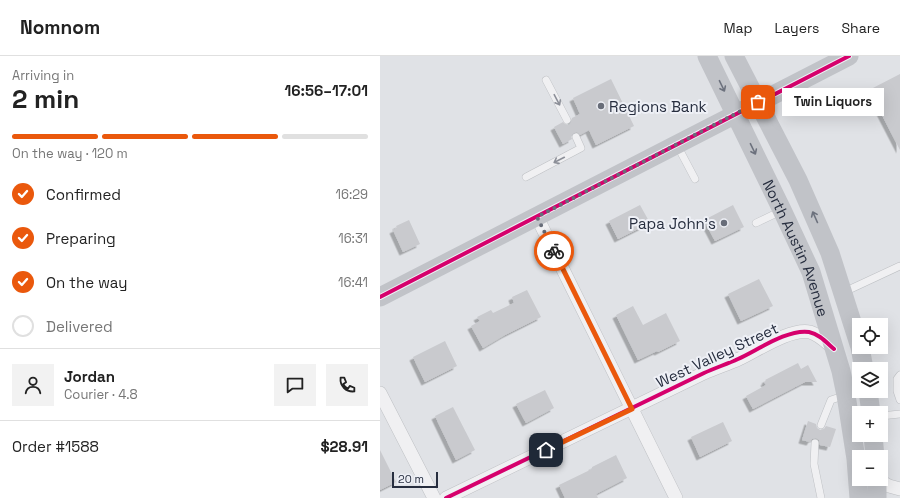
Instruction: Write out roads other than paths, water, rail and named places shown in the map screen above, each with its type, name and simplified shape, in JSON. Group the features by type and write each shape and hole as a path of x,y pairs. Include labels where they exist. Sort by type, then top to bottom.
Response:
{"main road":[{"name":"North Austin Avenue","path":"707,56 782,210 810,272 841,371 856,459 859,498"},
{"name":"North Austin Avenue","path":"734,56 801,186 830,253 852,321"},
{"path":"380,297 849,56"},
{"path":"877,486 877,498"}],"street":[{"path":"537,217 676,498"},
{"name":"West Valley Street","path":"446,498 704,373 738,359 787,335 799,332 810,332 820,337 834,349"},
{"path":"380,393 434,498"},
{"path":"888,486 900,489"}],"lane":[{"path":"546,80 567,120"},
{"path":"526,177 581,148 576,137"},
{"path":"676,145 695,179"},
{"path":"756,223 782,210"},
{"path":"843,292 900,266"},
{"path":"900,374 897,378 897,391 900,400"},
{"path":"822,425 830,400 846,395"},
{"path":"888,415 900,414"},
{"path":"815,443 814,464 821,498"}],"place":[{"name":"Twin Liquors","path":"758,102"},
{"name":"Regions Bank","path":"601,106"},
{"name":"Papa John's","path":"724,223"}]}
